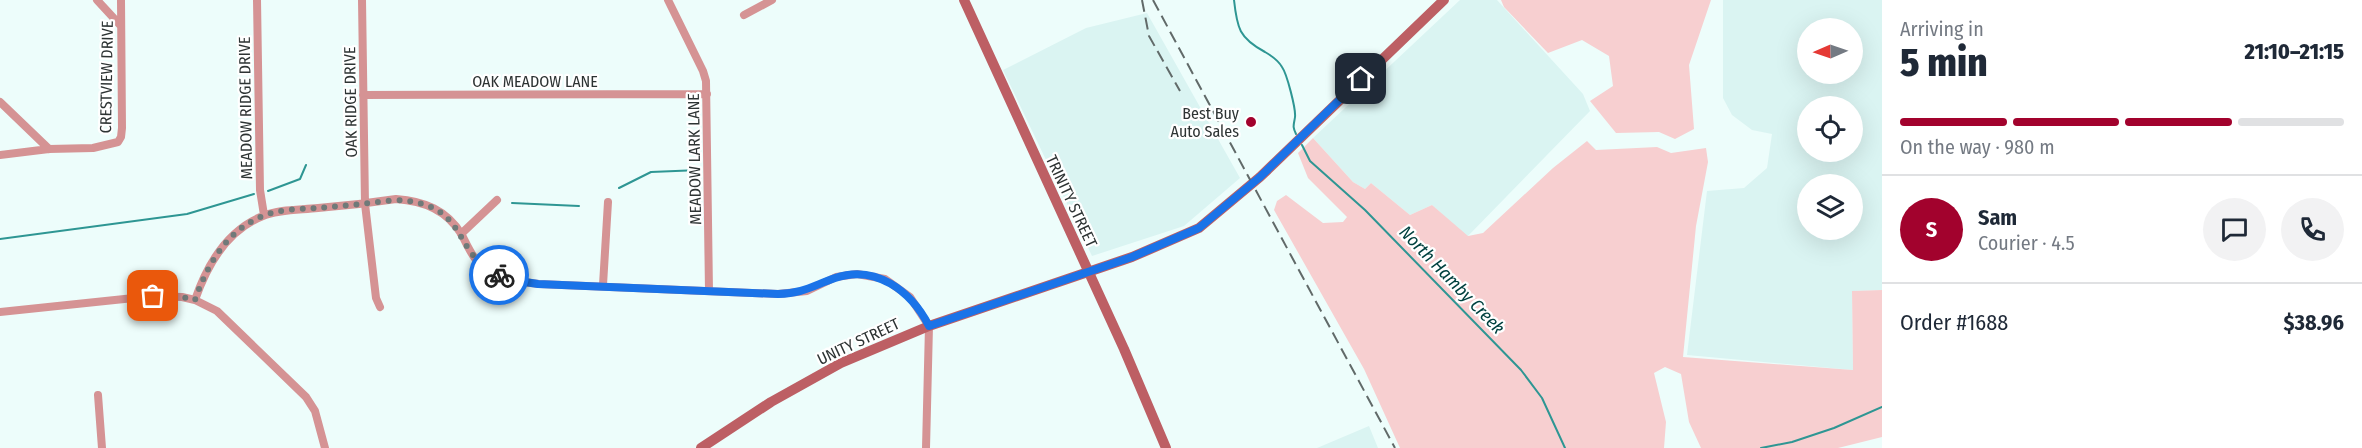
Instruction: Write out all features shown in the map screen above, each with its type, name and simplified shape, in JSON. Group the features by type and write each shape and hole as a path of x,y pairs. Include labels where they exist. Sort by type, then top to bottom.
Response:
{"street":[{"path":"97,0 121,26"},
{"name":"CRESTVIEW DRIVE","path":"0,155 49,149 109,146 118,142 122,137 120,0"},
{"name":"MEADOW RIDGE DRIVE","path":"257,0 260,190 264,215"},
{"name":"OAK RIDGE DRIVE","path":"362,0 365,204 376,298 380,307"},
{"name":"MEADOW LARK LANE","path":"668,0 703,71 707,94 709,291"},
{"path":"744,15 772,0"},
{"name":"TRINITY STREET","path":"964,0 1124,349 1166,448"},
{"name":"UNITY STREET","path":"701,448 771,402 841,363 929,326 980,307 1088,273 1199,228 1220,213 1260,177 1444,0"},
{"name":"OAK MEADOW LANE","path":"363,95 707,94"},
{"path":"0,102 49,149"},
{"path":"195,300 201,281 222,246 239,230 264,215 287,210 396,200 413,200 429,205 451,220 481,265 490,272 512,280 538,284 792,294 807,291 836,278 857,274 868,275 885,279 910,297 929,326 926,448"},
{"path":"461,234 496,200"},
{"path":"603,285 608,202"},
{"path":"0,312 153,296 195,300 217,311 306,397 315,411 325,448"},
{"path":"98,395 102,448"}],"shaded area":[{"path":"1460,0 1497,0 1583,94 1590,111 1467,237 1432,205 1410,215 1371,183 1365,189 1353,182 1313,138"},
{"path":"1501,0 1711,0 1689,65 1694,129 1675,139 1659,132 1616,133 1590,101 1613,86 1609,56 1582,40 1548,53 1504,7"},
{"path":"1723,0 1882,0 1882,290 1852,291 1853,370 1687,355 1707,191 1744,188 1767,168 1772,134 1752,130 1732,115 1723,98"},
{"path":"1147,13 1240,178 1184,226 1092,256 1003,70 1086,28"},
{"path":"1313,138 1353,182 1365,189 1371,183 1410,215 1432,205 1468,236 1483,233 1553,168 1587,141 1596,150 1657,147 1671,153 1706,148 1708,162 1696,226 1683,357 1853,370 1852,291 1882,290 1882,437 1838,448 1701,448 1689,422 1681,374 1665,367 1654,373 1666,422 1664,448 1400,448 1364,369 1274,210 1277,201 1286,195 1323,223 1343,222 1347,217 1308,178 1298,153"},
{"path":"1369,426 1378,448 1317,448"}],"waterway":[{"name":"North Hamby Creek","path":"1234,0 1238,25 1245,37 1256,47 1275,58 1284,71 1294,107 1296,134"},
{"name":"North Hamby Creek","path":"1302,145 1310,161 1365,210 1521,370 1542,398 1565,448"},
{"path":"268,191 300,179 306,165"},
{"path":"619,188 651,172 700,170"},
{"path":"0,239 187,214 254,194"},
{"path":"512,203 579,206"},
{"path":"1761,448 1792,442 1834,428 1882,407"}],"railway":[{"path":"1142,0 1149,36 1180,91"},
{"path":"1153,0 1395,448"}],"way so far":[{"path":"153,296 195,300 201,281 222,246 239,230 264,215 287,210 396,200 413,200 429,205 442,213 451,220 481,265 499,275"}],"place":[{"name":"Best Buy Auto Sales","path":"1251,122"}],"route":[{"path":"499,275 512,280 538,284 778,294 807,291 846,275 868,275 885,279 910,297 929,326 980,307 1088,273 1199,228 1220,213 1260,177 1361,79"}]}
